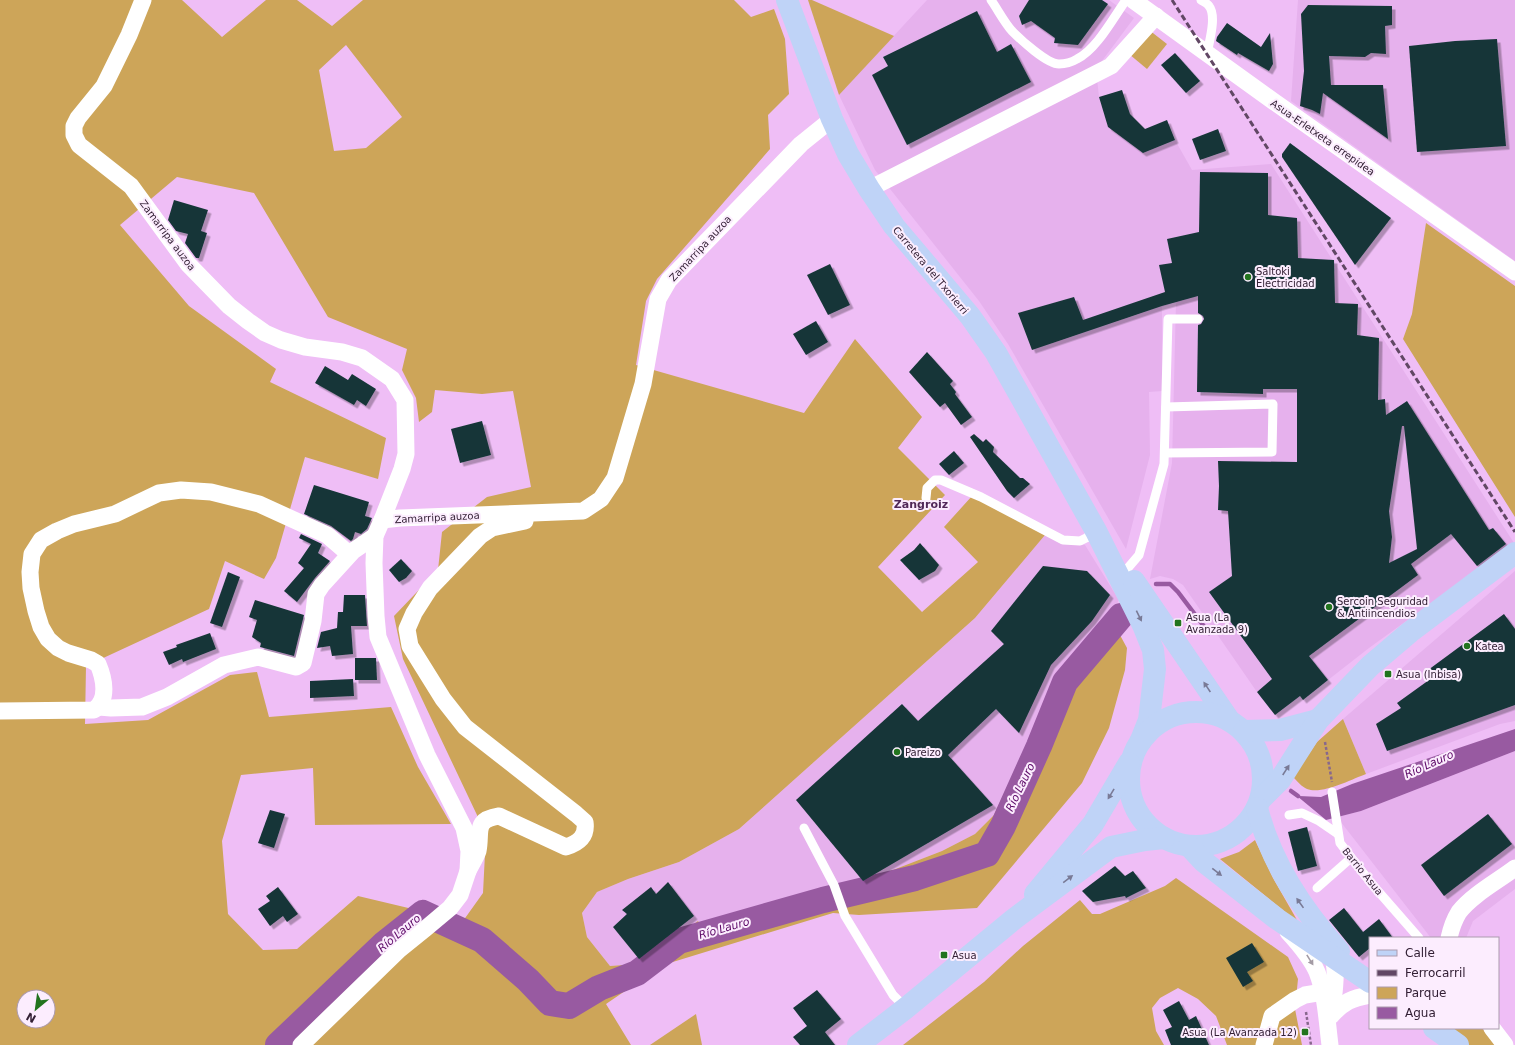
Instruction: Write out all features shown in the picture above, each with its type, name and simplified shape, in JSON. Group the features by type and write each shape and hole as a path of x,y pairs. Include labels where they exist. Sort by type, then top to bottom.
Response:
{"main road":[{"name":"Carretera del Txorierri","path":"787,0 832,120 848,154 894,226 970,316 996,353 1096,530"},
{"path":"1096,530 1113,547 1138,588 1237,725 1255,746 1262,763 1264,781 1259,804 1262,828 1283,874 1299,902 1324,934 1369,986"},
{"path":"1014,919 1093,824 1131,761 1150,720 1155,669 1153,650 1143,625 1096,530"},
{"path":"1131,761 1128,779 1131,797 1138,813 1149,827 1164,838 1188,846 1210,845 1229,838 1246,825 1259,804 1321,730 1370,666 1410,632 1515,553"},
{"path":"1141,740 1154,725 1172,716 1191,711 1210,713 1237,725 1280,730 1321,730"},
{"path":"858,1045 906,1008 1014,919 1111,847 1145,840 1164,838"},
{"path":"1188,846 1203,861 1277,919 1333,956 1369,986"},
{"path":"1435,1029 1458,1045"}],"street":[{"name":"Zamarripa auzoa","path":"143,0 129,35 104,86 78,118 74,126 74,135 79,145 131,186 188,264 229,306 248,321 265,333 282,340 305,347 342,352 362,358 392,379 405,400 406,454 402,469 382,520 583,511 601,499 615,478 643,384 658,299 670,280 801,144 832,120"},
{"name":"Asua-Erletxeta errepidea","path":"1133,0 1515,272"},
{"path":"869,189 1111,66 1156,16"},
{"path":"0,711 94,710 99,707 103,700 104,680 98,664 58,648 48,639 41,627 36,611 31,588 30,572 32,554 41,540 56,531 74,524 115,514 159,493 181,490 211,492 258,504 327,535 350,554"},
{"path":"301,1045 399,950 450,908 460,895 468,871 478,852 480,827 489,817 498,816 566,847 575,844 582,839 586,829 585,822 465,727 443,699 410,646 407,629 414,613 430,588 480,536 492,528 557,512"},
{"path":"382,520 375,536 374,563 378,637 427,755 464,828 469,851 468,871"},
{"path":"99,707 142,707 167,697 224,665 258,657 296,666 303,663 313,621 316,594 322,585 350,554 375,536"},
{"path":"1449,937 1451,929 1459,912 1473,899 1515,868"},
{"path":"1277,919 1303,950 1317,972 1330,1021"},
{"path":"1324,934 1333,956 1335,973 1330,1021 1330,1045"},
{"path":"1330,1021 1342,1004 1369,986"},
{"path":"1264,1045 1272,1016 1305,995 1322,992"},
{"path":"1493,1029 1505,1045"}],"lane":[{"path":"991,0 1012,30 1046,60 1058,64 1066,64 1078,59 1090,49 1104,32 1126,0"},
{"path":"1202,0 1209,6 1212,14 1211,32 1207,54"},
{"path":"1127,568 1139,555 1164,464 1168,319 1198,319"},
{"path":"1165,453 1272,452 1273,404 1166,407"},
{"path":"926,498 927,488 935,480 941,480 981,497 1063,540 1080,541 1096,530"},
{"name":"Barrio Asua","path":"1332,792 1340,843 1371,883 1418,937"},
{"path":"1289,815 1302,813 1319,821 1338,834"},
{"path":"804,828 834,885 845,916 893,995 906,1008"},
{"path":"1317,888 1351,858"}],"path":[{"path":"1321,730 1330,767 1332,792"},
{"path":"1305,995 1305,1008 1311,1045"}],"shaded area":[{"path":"927,0 1109,0 1134,18 1096,69 1099,97 1108,127 1143,153 1175,140 1192,170 1271,164 1514,543 1369,648 1328,680 1307,653 1257,692 1183,585 1173,579 1160,576 1150,579 1172,463 1176,302 1162,307 1162,391 1149,392 1150,455 1126,549 1008,344 979,301 875,170 839,95"},
{"path":"1298,0 1515,0 1515,261 1291,101"},
{"path":"1045,535 1085,545 1119,600 994,815 975,834 942,851 862,882 703,928 698,921 638,964 610,966 587,937 582,913 597,892 628,879 679,862 739,829 975,618"},
{"path":"1515,571 1515,721 1500,724 1366,774 1343,719"},
{"path":"1515,751 1515,889 1473,921 1466,937 1430,937 1337,817 1361,811"}],"green space":[{"path":"0,0 182,0 222,37 266,0 297,0 332,26 363,0 734,0 751,17 774,9 785,39 789,94 768,115 770,149 657,279 646,301 636,365 804,413 855,339 922,417 898,448 945,495 878,567 922,612 978,562 944,527 972,496 1045,535 975,618 739,829 679,862 628,879 597,892 582,913 587,937 610,966 638,964 698,921 703,928 862,882 942,851 975,834 994,815 1061,671 1113,612 1114,624 1127,648 1125,670 1109,728 1082,783 977,908 859,915 833,913 663,965 606,1004 631,1045 0,1045","holes":["346,45 402,117 366,148 334,151 319,70","177,177 254,193 328,317 407,349 402,370 416,398 419,422 432,412 435,390 482,394 513,391 531,487 487,497 442,532 438,570 394,616 403,659 486,834 483,893 463,921 358,896 297,949 263,950 228,914 222,841 241,775 313,768 315,825 451,824 418,767 391,707 269,717 257,672 230,675 148,720 85,724 86,666 209,609 225,561 264,579 276,558 305,457 378,479 386,438 270,382 276,369 189,306 120,225"]},
{"path":"808,0 812,0 894,36 839,95"},
{"path":"1149,30 1167,44 1147,69 1129,54"},
{"path":"1426,223 1515,286 1515,517 1403,339 1412,314"},
{"path":"1343,719 1366,774 1345,783 1321,790 1305,788 1293,777 1317,742"},
{"path":"1255,840 1273,878 1297,920 1295,920 1220,859 1239,852"},
{"path":"1176,878 1288,957 1298,979 1295,1009 1302,1045 1227,1045 1216,1016 1198,999 1178,988 1160,998 1152,1008 1156,1031 1164,1045 903,1045 984,982 1023,946 1080,900 1092,914 1100,914 1165,886"},
{"path":"696,1014 702,1045 650,1045"},
{"path":"1446,1029 1483,1029 1495,1045 1469,1045"}],"water":[{"path":"1515,729 1515,751 1361,811 1326,820 1291,791 1299,796 1321,797 1352,784"}],"building":[{"path":"1029,0 1102,0 1108,4 1078,45 1054,43 1055,38 1031,21 1022,25 1019,16"},
{"path":"1308,5 1392,6 1392,25 1385,26 1386,54 1371,53 1365,57 1329,56 1331,85 1383,85 1388,139 1323,93 1320,114 1300,106 1304,71 1301,14"},
{"path":"977,11 997,52 1011,44 1031,82 907,145 872,75 888,66 883,57"},
{"path":"1227,23 1261,47 1270,33 1273,64 1269,71 1238,53 1237,55 1216,41 1217,37"},
{"path":"1497,39 1506,146 1417,152 1409,46 1455,41"},
{"path":"1175,53 1200,81 1186,93 1161,65"},
{"path":"1122,90 1130,114 1145,129 1167,120 1175,140 1143,153 1108,127 1099,97"},
{"path":"1218,129 1226,151 1200,160 1192,139"},
{"path":"1290,143 1391,218 1355,265 1282,157 1282,154"},
{"path":"1200,172 1268,173 1268,215 1297,218 1298,258 1334,260 1335,303 1358,304 1357,335 1379,338 1378,400 1385,399 1386,415 1407,401 1489,530 1493,528 1506,544 1477,566 1451,534 1411,564 1418,575 1309,656 1328,680 1303,700 1300,696 1275,715 1257,692 1272,679 1209,592 1232,576 1228,511 1218,510 1218,461 1297,462 1297,389 1263,389 1263,394 1197,392 1198,325 1201,324 1204,319 1203,316 1198,313 1198,296 1162,306 1032,350 1018,313 1074,297 1083,320 1165,292 1159,265 1172,263 1167,239 1199,232","holes":["1402,426 1404,426 1417,549 1389,563 1392,537 1389,511"]},
{"path":"174,200 208,210 201,231 207,233 199,258 196,258 185,243 188,234 176,231 168,220"},
{"path":"830,264 850,305 828,315 807,275"},
{"path":"816,321 828,342 806,355 793,334"},
{"path":"927,352 953,381 950,384 956,392 955,394 972,417 961,425 945,403 940,407 909,372"},
{"path":"325,366 348,380 352,374 376,389 366,406 357,400 354,405 315,383"},
{"path":"482,421 491,455 460,463 451,429"},
{"path":"974,434 983,442 986,439 994,447 993,452 1020,478 1023,478 1030,484 1014,498 1007,491 970,437"},
{"path":"954,451 964,463 949,475 939,464"},
{"path":"314,485 369,502 365,516 372,518 367,529 361,534 355,532 351,541 331,526 304,514"},
{"path":"301,534 322,544 318,553 330,561 297,602 284,591 304,568 298,563 311,544 299,538"},
{"path":"920,543 939,565 935,571 919,580 900,560 914,550"},
{"path":"401,559 412,571 406,578 399,582 389,570"},
{"path":"1043,566 1087,571 1110,595 1092,621 1051,665 1019,733 996,709 948,755 993,805 863,881 796,800 902,704 918,721 1004,644 991,631"},
{"path":"228,572 240,577 222,627 210,623"},
{"path":"344,595 365,595 367,626 351,626 353,654 332,656 330,646 317,648 321,632 337,628 338,612 343,612"},
{"path":"255,600 304,615 294,656 260,647 261,643 252,637 257,620 249,617"},
{"path":"1504,614 1515,629 1515,705 1387,751 1376,724 1401,708 1397,703 1429,680 1424,673"},
{"path":"210,633 216,649 183,662 182,659 169,665 163,652 177,647 176,645"},
{"path":"355,658 376,658 377,680 355,680"},
{"path":"353,679 354,696 310,698 310,681"},
{"path":"270,810 285,814 274,848 258,843"},
{"path":"1488,814 1512,844 1444,896 1421,865"},
{"path":"1307,827 1317,866 1298,871 1288,832"},
{"path":"1115,866 1125,876 1133,871 1146,888 1126,898 1125,896 1093,902 1082,891"},
{"path":"668,882 694,916 639,959 613,927 627,914 622,910 651,887 656,894"},
{"path":"278,887 298,914 287,922 283,916 270,926 258,909 270,901 266,896"},
{"path":"1344,908 1363,932 1379,919 1392,937 1369,937 1369,949 1359,957 1329,920"},
{"path":"1252,943 1264,962 1247,972 1253,981 1243,987 1226,958"},
{"path":"817,990 841,1019 825,1032 835,1045 800,1045 793,1037 807,1026 793,1008"},
{"path":"1179,1001 1189,1020 1196,1016 1209,1045 1171,1045 1165,1030 1172,1027 1163,1010"}],"waterway":[{"name":"Río Lauro","path":"1156,584 1170,584 1178,592 1209,633"},
{"name":"Río Lauro","path":"278,1045 384,944 423,913 482,940 528,980 550,1003 569,1006 599,988 637,973 679,941 823,900 915,878 987,854 1003,826 1039,746 1065,682 1121,616"},
{"name":"Río Lauro","path":"1291,791 1298,796"}],"railway":[{"path":"1172,0 1515,532"}],"place":[{"name":"Saltoki Electricidad","path":"1248,277"},
{"name":"Sercoin Seguridad & Antiincendios","path":"1329,607"},
{"name":"Asua (La Avanzada 9)","path":"1178,623"},
{"name":"Katea","path":"1467,646"},
{"name":"Asua (Inbisa)","path":"1388,674"},
{"name":"Pareizo","path":"897,752"},
{"name":"Asua","path":"944,955"},
{"name":"Asua (La Avanzada 12)","path":"1305,1032"}],"district":[{"name":"Zangroiz","path":"921,504"}]}
